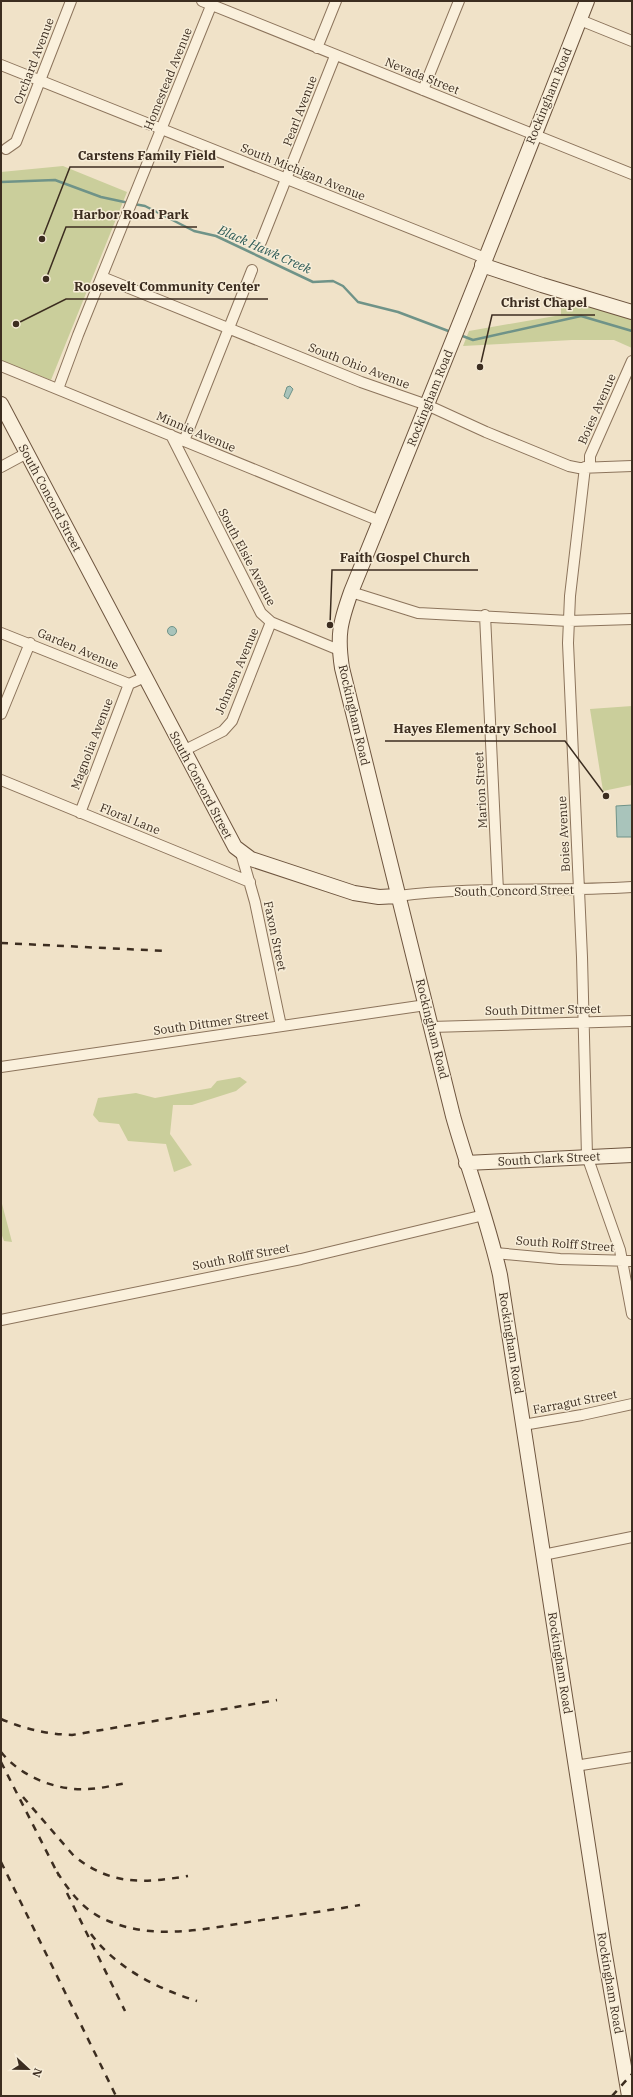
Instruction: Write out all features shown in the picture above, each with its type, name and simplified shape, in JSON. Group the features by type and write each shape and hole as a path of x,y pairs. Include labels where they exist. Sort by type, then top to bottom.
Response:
{"street":[{"name":"Orchard Avenue","path":"6,149 16,142 71,1"},
{"path":"317,48 336,1"},
{"path":"423,90 459,1"},
{"name":"Rockingham Road","path":"587,1 460,325 351,592 339,626 339,650 398,896 466,1163 496,1253 524,1425 606,1963 630,2096"},
{"name":"Nevada Street","path":"209,2 335,56 632,174"},
{"name":"Homestead Avenue","path":"58,389 78,335 162,130 209,2"},
{"path":"580,20 632,41"},
{"name":"Pearl Avenue","path":"261,242 335,56"},
{"name":"South Michigan Avenue","path":"1,65 484,261"},
{"path":"484,261 542,285 632,312"},
{"path":"184,441 252,270"},
{"name":"South Ohio Avenue","path":"102,277 361,382 427,405 486,432 570,466 632,466"},
{"name":"Boies Avenue","path":"632,362 590,456 570,596 568,643 584,1023 587,1156 627,1261 632,1314"},
{"name":"Minnie Avenue","path":"1,366 380,521"},
{"name":"South Concord Street","path":"1,404 230,841 241,853 259,862 354,893 379,897 498,891 632,888"},
{"name":"South Elsie Avenue","path":"171,435 261,613 271,622 339,650"},
{"path":"1,467 26,454"},
{"path":"351,592 418,613 485,615 569,621 632,619"},
{"name":"Marion Street","path":"485,615 498,891"},
{"name":"Johnson Avenue","path":"183,751 223,731 232,720 271,622"},
{"name":"Garden Avenue","path":"1,633 30,643 129,684 145,677"},
{"path":"1,714 30,643"},
{"name":"Magnolia Avenue","path":"80,813 129,684"},
{"name":"Floral Lane","path":"1,780 250,882"},
{"name":"Faxon Street","path":"241,853 250,882 281,1026"},
{"name":"South Dittmer Street","path":"1,1067 426,1005"},
{"name":"South Dittmer Street","path":"431,1027 632,1021"},
{"name":"South Clark Street","path":"466,1163 632,1155"},
{"name":"South Rolff Street","path":"1,1320 301,1259 484,1215"},
{"name":"South Rolff Street","path":"496,1253 560,1259 627,1261"},
{"name":"Farragut Street","path":"524,1425 582,1415 632,1404"},
{"path":"543,1554 632,1537"},
{"path":"575,1766 632,1756"}],"green space":[{"path":"63,166 127,192 51,380 1,361 1,172"},
{"path":"561,297 632,320 632,348 614,340 572,340 463,346 469,331 561,315"},
{"path":"632,706 632,785 603,791 590,709"},
{"path":"240,1077 247,1082 236,1091 192,1105 173,1105 170,1134 192,1165 174,1172 166,1144 128,1141 119,1124 99,1122 93,1115 98,1098 136,1093 155,1098 211,1088 217,1081"},
{"path":"1,1200 12,1242 4,1241 1,1233"}],"water":[{"path":"290,386 293,389 288,399 284,396 287,387"},
{"path":"172,626 177,631 172,636 167,631"},
{"path":"632,805 632,837 617,837 616,806"}],"waterway":[{"name":"Black Hawk Creek","path":"1,182 55,180 101,197 129,203"},
{"name":"Black Hawk Creek","path":"134,204 145,206 194,231 216,236 313,282 333,281 343,286 358,302 398,312 451,332"},
{"name":"Black Hawk Creek","path":"460,335 473,340 581,316 632,331"}],"railway":[{"path":"1,943 167,951"},
{"path":"1,1719 18,1726 72,1735 277,1700"},
{"path":"1,1752 9,1761 28,1775 63,1787 87,1789 102,1788 127,1783"},
{"path":"1,1762 59,1876"},
{"path":"23,1797 74,1856 101,1873 128,1880 142,1881 188,1876"},
{"path":"1,1862 116,2096"},
{"path":"57,1872 72,1893 90,1911 106,1920 142,1930 161,1932 199,1930 360,1905"},
{"path":"67,1893 125,2011"},
{"path":"91,1934 113,1957 139,1976 168,1990 197,2001"},
{"path":"612,2096 632,2074"}],"place":[{"name":"Carstens Family Field","path":"42,239"},
{"name":"Harbor Road Park","path":"46,279"},
{"name":"Roosevelt Community Center","path":"16,324"},
{"name":"Christ Chapel","path":"480,367"},
{"name":"Faith Gospel Church","path":"330,625"},
{"name":"Hayes Elementary School","path":"606,796"}]}
